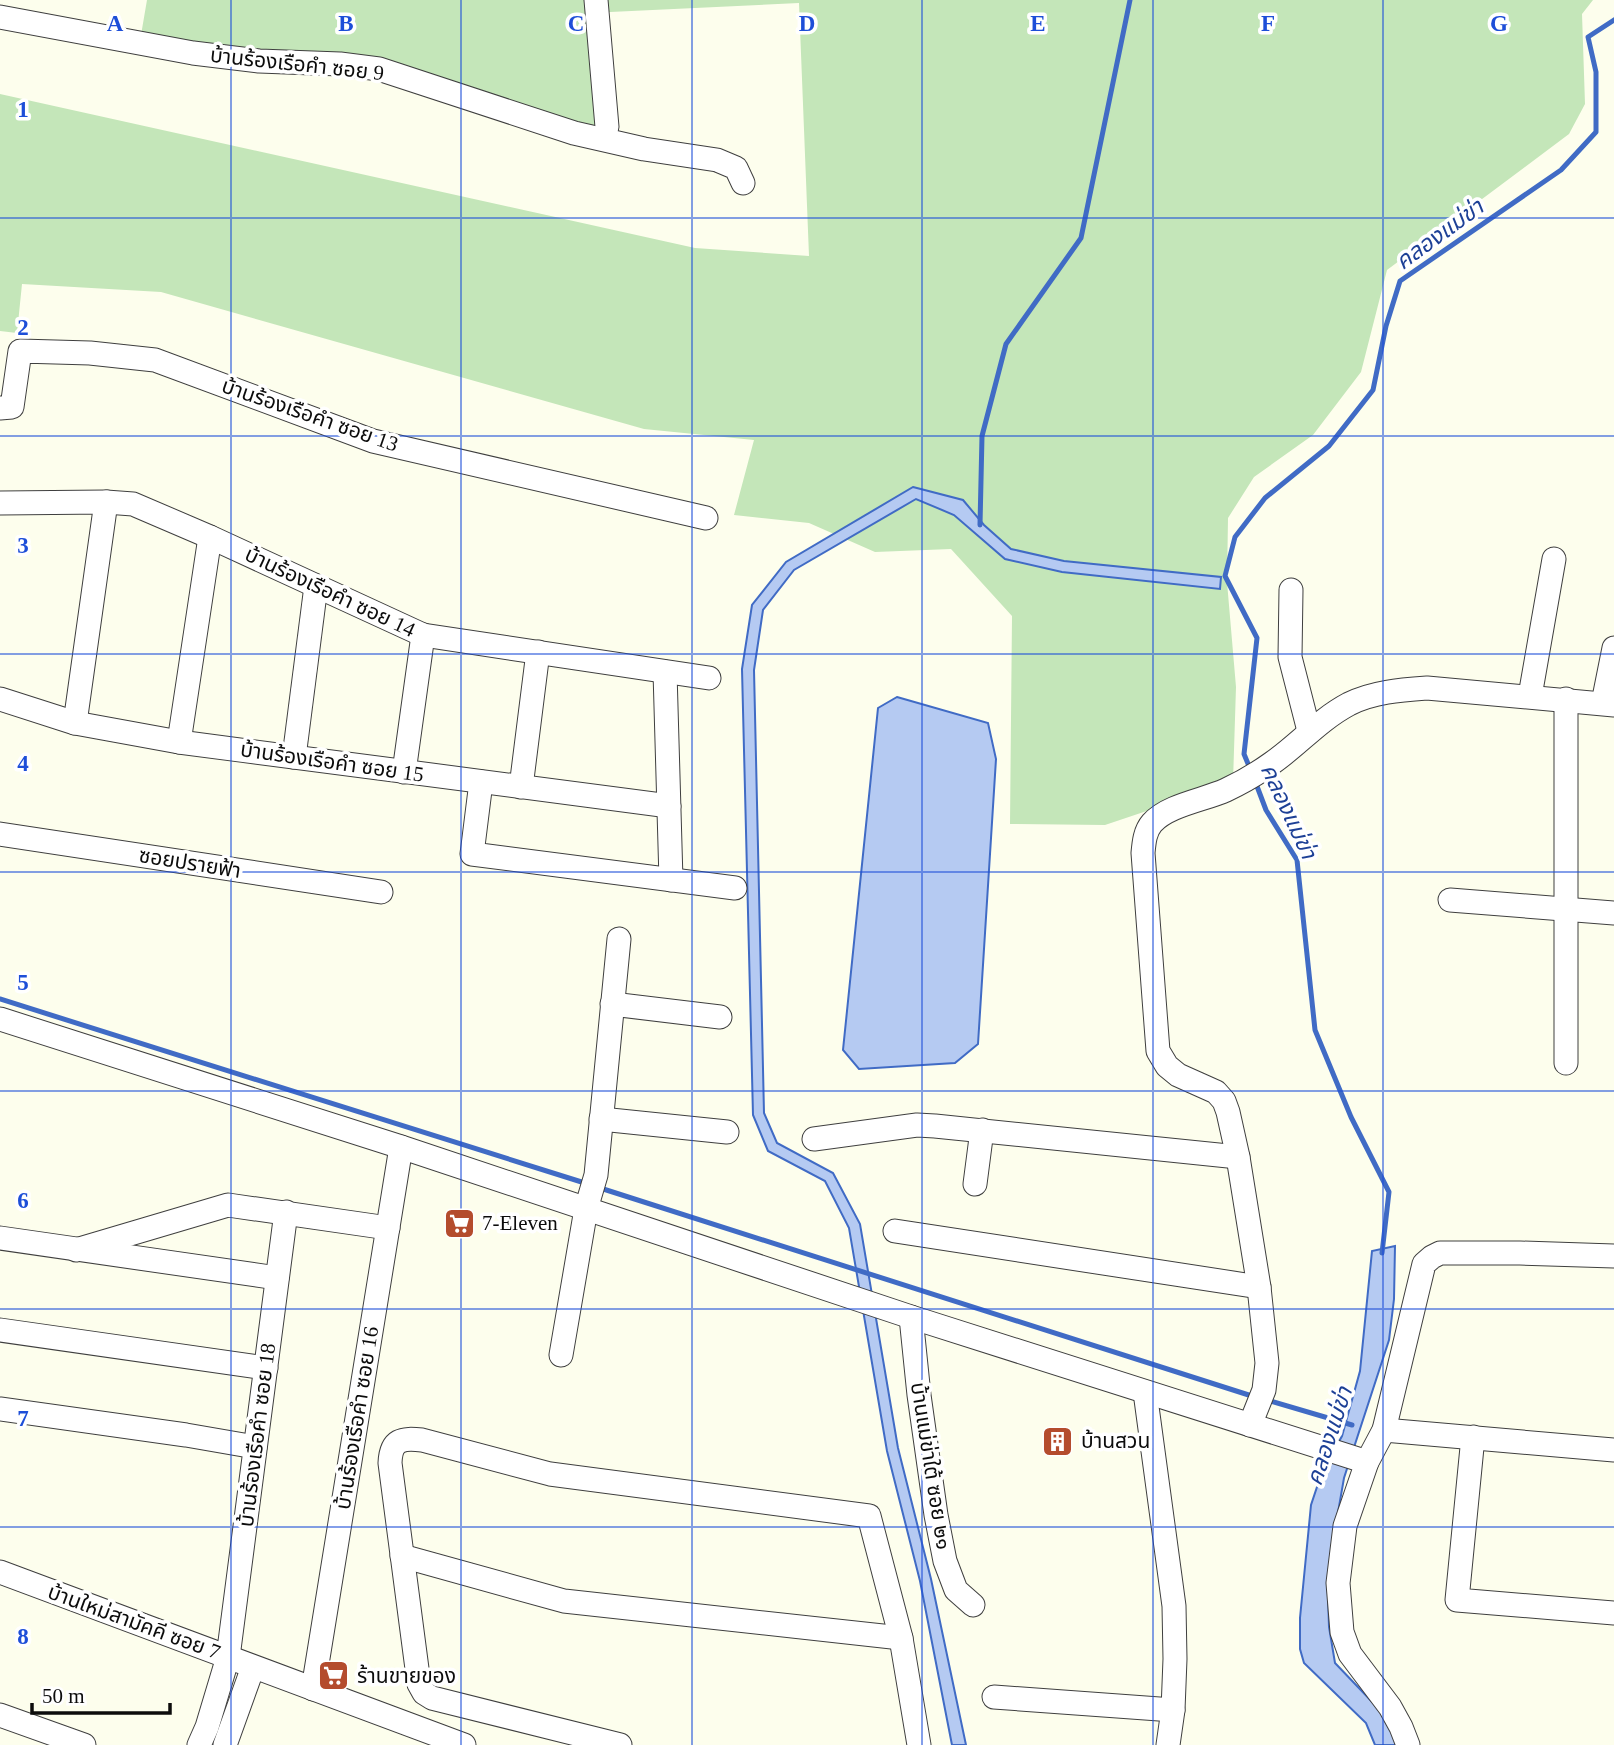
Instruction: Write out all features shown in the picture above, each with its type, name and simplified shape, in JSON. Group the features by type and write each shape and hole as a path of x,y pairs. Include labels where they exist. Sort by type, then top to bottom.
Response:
{"street":[{"path":"596,0 607,127"},
{"name":"บ้านร้องเรือคำ ซอย 9","path":"0,17 193,53 259,61 340,64 379,69 573,133 644,149 717,160 736,168 743,183"},
{"name":"บ้านร้องเรือคำ ซอย 13","path":"0,408 12,407 20,351 90,353 155,360 373,442 706,518"},
{"path":"75,723 106,502"},
{"name":"บ้านร้องเรือคำ ซอย 14","path":"0,503 133,504 423,635 709,678"},
{"path":"179,742 210,537"},
{"path":"1530,696 1553,559"},
{"path":"294,757 316,586"},
{"path":"1291,590 1290,657 1309,731"},
{"path":"404,772 423,635"},
{"path":"1257,1407 1267,1363 1259,1287 1238,1157 1224,1101 1216,1092 1178,1076 1167,1066 1158,1051 1144,838 1151,824 1165,813 1226,790 1272,763 1309,731 1347,705 1368,696 1427,688 1608,704 1614,648"},
{"path":"521,787 538,653"},
{"path":"665,671 671,880"},
{"name":"บ้านร้องเรือคำ ซอย 15","path":"0,698 75,723 179,742 669,806"},
{"path":"1566,699 1566,1063"},
{"path":"481,782 472,854 735,888"},
{"name":"ซอยปรายฟ้า","path":"0,834 381,892"},
{"path":"1450,900 1614,913"},
{"path":"561,1355 586,1209 596,1175 619,939"},
{"path":"612,1004 720,1017"},
{"path":"0,1019 401,1147 1145,1392 1257,1407 1323,1448 1367,1462"},
{"path":"601,1119 727,1132"},
{"path":"814,1139 917,1125 1238,1157"},
{"path":"975,1184 982,1130"},
{"name":"บ้านร้องเรือคำ ซอย 16","path":"313,1689 401,1147"},
{"path":"76,1250 228,1205 388,1227"},
{"name":"บ้านร้องเรือคำ ซอย 18","path":"199,1745 228,1657 286,1212"},
{"path":"895,1231 1259,1287"},
{"path":"0,1238 277,1278"},
{"path":"1408,1745 1390,1707 1350,1654 1342,1632 1338,1583 1345,1526 1367,1462 1384,1430 1424,1264 1440,1253 1614,1256"},
{"name":"บ้านแม่ข่าใต้ ซอย ๒๑","path":"911,1317 919,1395 945,1561 956,1590 973,1605"},
{"path":"0,1330 266,1368"},
{"path":"1145,1392 1174,1606 1173,1710 1168,1745"},
{"path":"0,1409 256,1447"},
{"path":"1384,1430 1614,1450"},
{"path":"1473,1437 1457,1600 1614,1613"},
{"path":"620,1745 432,1698 424,1693 419,1684 390,1462 390,1451 397,1442 407,1438 422,1440 550,1475 869,1516 901,1638 919,1745"},
{"path":"402,1556 564,1601 901,1638"},
{"name":"บ้านใหม่สามัคคี ซอย 7","path":"0,1572 458,1744"},
{"path":"225,1745 253,1667"},
{"path":"994,1697 1173,1710"},
{"path":"0,1715 84,1745"}],"green space":[{"path":"147,0 1593,0 1582,14 1585,104 1569,134 1387,270 1361,372 1313,435 1254,477 1228,518 1227,582 1236,687 1233,782 1105,825 1010,824 1012,616 951,549 875,552 809,523 734,515 754,440 644,429 161,292 22,284 17,333 0,331 0,94 695,248 809,256 799,3 589,13 596,131 387,64 141,35"}],"water":[{"path":"913,487 963,500 984,525 1011,549 1064,561 1221,577 1220,589 1062,572 1005,559 954,515 916,499 794,570 763,610 754,670 764,1113 777,1143 833,1173 860,1224 898,1448 931,1579 966,1745 952,1745 920,1581 887,1451 849,1228 825,1181 768,1151 753,1115 742,669 752,605 786,562"},
{"path":"897,697 988,723 996,759 978,1044 955,1063 859,1069 843,1050 878,708"},
{"path":"1395,1246 1394,1299 1389,1340 1344,1478 1333,1541 1328,1596 1329,1627 1335,1663 1378,1708 1403,1745 1375,1745 1366,1723 1304,1663 1300,1649 1300,1618 1311,1505 1322,1472 1342,1436 1360,1371 1372,1251"}],"waterway":[{"path":"980,525 982,436 1006,344 1081,238 1130,0"},
{"name":"คลองแม่ข่า","path":"1251,771 1244,754 1257,638 1225,576 1235,537 1265,498 1329,446 1373,390 1386,326 1400,281 1561,170 1596,132 1596,72 1588,37 1614,20"},
{"name":"คลองแม่ข่า","path":"1255,781 1266,810 1297,860 1315,1030 1351,1117 1389,1192 1382,1253"},
{"path":"0,999 588,1184"},
{"path":"597,1187 1255,1397"},
{"path":"1267,1400 1352,1425"}],"place":[{"name":"7-Eleven","path":"459,1223"},
{"name":"บ้านสวน","path":"1058,1441"},
{"name":"ร้านขายของ","path":"334,1676"}]}
